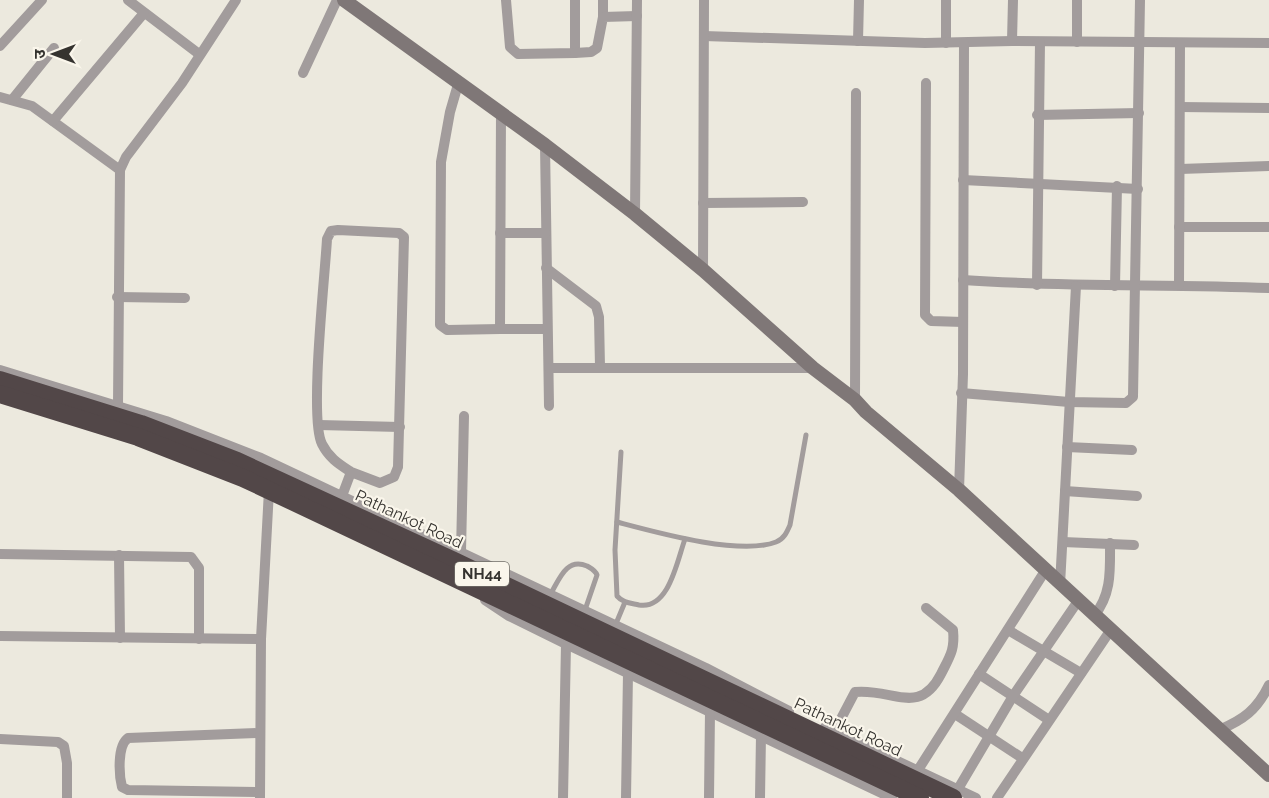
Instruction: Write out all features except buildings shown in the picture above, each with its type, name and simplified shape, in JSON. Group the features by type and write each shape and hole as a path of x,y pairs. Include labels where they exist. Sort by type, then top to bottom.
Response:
{"highway":[{"name":"Pathankot Road","path":"0,380 141,424 237,461 548,599 956,793"},
{"name":"NH44","path":"0,394 138,437 268,490 920,798"}],"street":[{"path":"0,46 42,0"},
{"path":"128,0 199,54"},
{"path":"118,406 117,297 120,170 126,158 165,107 236,0"},
{"path":"303,73 337,0"},
{"path":"344,0 545,145 703,270 813,368 855,400 866,412 959,490 1077,601 1269,775"},
{"path":"506,0 510,47 513,53 591,52 597,48 603,17 603,0"},
{"path":"575,0 575,53"},
{"path":"634,214 637,0"},
{"path":"703,270 704,0"},
{"path":"858,41 859,0"},
{"path":"946,0 946,43"},
{"path":"1012,0 1012,41"},
{"path":"1077,0 1077,42"},
{"path":"961,393 1069,402 1126,403 1133,397 1140,0"},
{"path":"53,121 144,13"},
{"path":"603,17 637,16"},
{"path":"704,36 946,43 1012,41 1269,43"},
{"path":"1037,285 1036,183 1040,42"},
{"path":"959,490 963,322 964,43"},
{"path":"1179,285 1180,43"},
{"path":"12,100 54,48"},
{"path":"459,81 442,147 440,325 447,330 547,329"},
{"path":"926,83 925,311 927,318 931,321 963,322"},
{"path":"855,400 856,93"},
{"path":"0,98 32,106 120,170"},
{"path":"1180,107 1269,108"},
{"path":"500,329 501,113"},
{"path":"1037,115 1139,113"},
{"path":"545,145 549,406"},
{"path":"1180,169 1269,166"},
{"path":"963,180 1117,186 1138,189"},
{"path":"1115,286 1117,186"},
{"path":"703,203 803,202"},
{"path":"1179,227 1269,227"},
{"path":"338,230 399,233 404,237 400,427 398,467 394,477 380,483 351,472 332,459 321,442 319,425 317,411 327,239 332,231 338,230"},
{"path":"500,233 546,233"},
{"path":"546,268 596,306 599,318 600,368"},
{"path":"963,280 1037,285 1179,285 1269,288"},
{"path":"1060,585 1076,286"},
{"path":"117,297 184,298"},
{"path":"549,368 813,368"},
{"path":"0,370 118,406 220,441 461,552 548,599 585,610 614,631 918,770 956,793 976,798"},
{"path":"461,552 464,416"},
{"path":"319,425 400,427"},
{"path":"1067,447 1132,450"},
{"path":"342,496 351,472"},
{"path":"260,734 128,738 123,742 121,750 120,781 122,787 260,795 261,639 268,490"},
{"path":"1065,491 1137,496"},
{"path":"1063,542 1134,545"},
{"path":"1094,616 1103,605 1109,589 1110,543"},
{"path":"0,554 182,556 195,560 199,568 199,639"},
{"path":"119,555 120,638"},
{"path":"918,770 1045,571"},
{"path":"446,574 509,616 892,798"},
{"path":"956,793 1013,696 1077,601"},
{"path":"834,732 855,692 869,691 911,699 924,696 935,686 955,648 953,630 926,608"},
{"path":"1008,630 1081,673"},
{"path":"997,798 1110,631"},
{"path":"0,636 261,639"},
{"path":"563,798 566,644"},
{"path":"626,798 628,673"},
{"path":"979,674 1049,720"},
{"path":"1219,730 1245,719 1262,701 1269,685"},
{"path":"709,798 710,711"},
{"path":"955,714 1022,758"},
{"path":"760,798 761,735"},
{"path":"0,739 58,742 64,746 67,798"}],"lane":[{"path":"616,522 685,539 726,544 775,543 782,539 793,510 806,435"},
{"path":"621,452 616,522 615,591 625,602 644,605 658,600 664,593 685,539"},
{"path":"548,599 570,565 577,563 593,569 597,578 585,610"},
{"path":"614,631 625,602"}]}
